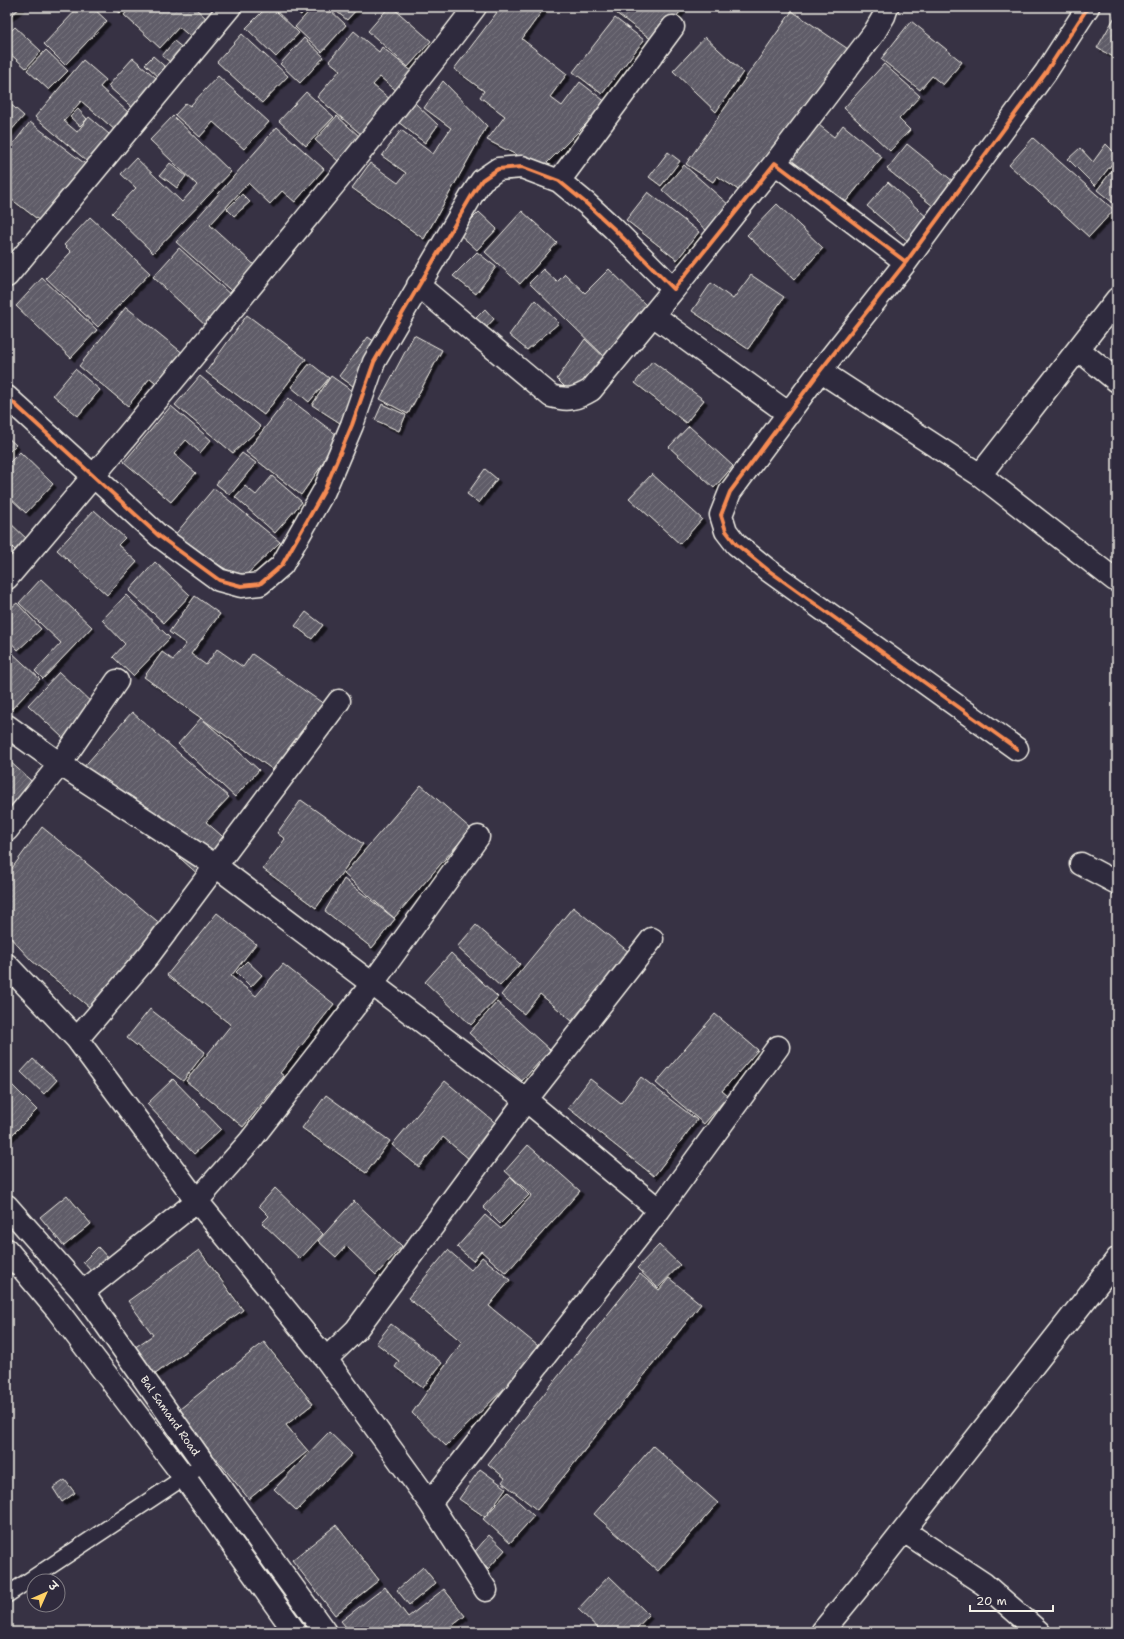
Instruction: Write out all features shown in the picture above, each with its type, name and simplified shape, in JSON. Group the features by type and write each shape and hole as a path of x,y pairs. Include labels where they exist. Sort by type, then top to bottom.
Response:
{"street":[{"path":"7,276 230,7"},
{"path":"7,578 94,477 432,64 475,7"},
{"path":"418,285 551,396 562,399 578,398 591,390 775,163 874,33 888,7"},
{"path":"1017,749 768,570 736,544 726,531 720,515 730,492 820,371 906,262 1046,72 1088,7"},
{"path":"559,181 673,27"},
{"path":"775,163 906,262"},
{"path":"7,397 159,536 219,580 241,586 260,584 282,565 324,491 352,425 374,362 418,285 482,180 498,169 522,167 559,181 608,223 674,289"},
{"path":"980,475 1079,350 1117,299"},
{"path":"653,315 789,414"},
{"path":"1079,350 1117,381"},
{"path":"820,371 980,475 1115,580"},
{"path":"7,830 60,764 117,681"},
{"path":"77,1040 150,955 339,701"},
{"path":"7,726 60,764 216,866 526,1100 659,1210"},
{"path":"83,1292 197,1201 250,1141 372,984 478,837"},
{"path":"1081,864 1117,883"},
{"path":"326,1359 356,1330 526,1100 652,939"},
{"path":"7,965 77,1040 197,1201 326,1359 430,1503 486,1590"},
{"path":"430,1503 659,1210 778,1047"},
{"name":"Bal Samand Road","path":"7,1206 83,1292 325,1632"},
{"path":"7,1250 58,1311 185,1478 294,1632"},
{"path":"822,1632 904,1531 1117,1259"},
{"path":"904,1531 984,1584 1039,1632"}],"lane":[{"path":"7,1595 204,1464"}],"building":[{"path":"7,7 21,7 7,19"},
{"path":"79,7 92,7 107,21 65,65 44,44"},
{"path":"113,7 125,7 120,13"},
{"path":"131,7 194,7 208,20 193,39 179,27 160,48 124,15"},
{"path":"267,7 272,7 299,33 276,57 246,28"},
{"path":"291,7 308,7 301,15"},
{"path":"313,7 327,7 346,25 322,52 295,27"},
{"path":"331,7 359,7 347,20"},
{"path":"389,7 392,7 431,41 408,67 368,31"},
{"path":"501,7 545,7 522,39 567,74 550,97 562,106 580,82 607,103 542,168 487,140 505,116 480,97 484,91 454,69"},
{"path":"608,7 682,7 683,8 656,43"},
{"path":"792,11 848,49 743,193 717,176 713,182 686,164"},
{"path":"1117,13 1117,59 1097,48"},
{"path":"615,18 644,40 602,94 573,72"},
{"path":"911,21 962,62 943,85 932,76 920,90 881,59"},
{"path":"15,27 41,51 26,68 7,51 7,35"},
{"path":"354,31 379,52 382,47 414,73 398,92 380,77 373,85 391,100 362,135 317,97 340,70 329,61"},
{"path":"242,34 288,76 262,103 217,62"},
{"path":"705,37 743,72 716,112 673,71"},
{"path":"304,38 324,57 300,83 280,64"},
{"path":"174,41 188,52 177,67 162,56"},
{"path":"46,50 68,71 49,90 27,70"},
{"path":"153,56 171,72 163,81 145,64"},
{"path":"133,58 162,83 136,111 108,86"},
{"path":"83,60 106,80 100,87 129,113 115,130 81,101 64,121 77,132 89,117 116,140 94,167 35,117"},
{"path":"884,64 920,96 899,119 910,130 890,151 844,108"},
{"path":"218,76 269,122 244,149 213,122 200,137 175,115 186,103 190,106"},
{"path":"443,81 487,126 424,239 352,188 370,163 398,183 406,173 382,156 401,130 433,154 451,128 424,108"},
{"path":"306,92 334,117 306,146 279,121"},
{"path":"7,101 24,116 7,135"},
{"path":"415,103 438,125 425,143 397,121"},
{"path":"78,109 87,119 80,126 70,117"},
{"path":"173,116 231,172 153,253 112,213 136,188 121,174 136,158 182,202 197,185 150,140"},
{"path":"337,116 360,137 338,161 315,140"},
{"path":"30,122 92,169 40,221 7,196 7,152"},
{"path":"819,125 834,137 843,125 882,157 844,204 790,161"},
{"path":"277,127 324,169 295,202 282,191 270,204 248,183 210,225 260,270 237,296 176,242"},
{"path":"1033,138 1114,210 1089,237 1009,165"},
{"path":"907,144 959,186 939,211 887,169"},
{"path":"1106,144 1117,155 1117,157 1095,186 1068,159 1080,148 1093,162"},
{"path":"668,152 680,161 661,186 649,177"},
{"path":"170,163 186,176 177,188 160,175"},
{"path":"1117,164 1117,206 1097,190"},
{"path":"684,165 730,206 708,232 662,190"},
{"path":"888,182 930,220 910,243 867,206"},
{"path":"648,192 699,232 677,260 626,220"},
{"path":"242,194 250,202 234,216 227,209"},
{"path":"777,204 823,248 794,280 747,235"},
{"path":"522,211 557,243 520,284 485,252"},
{"path":"479,212 497,229 477,250 458,233"},
{"path":"90,217 150,273 98,327 46,278 71,252 64,245"},
{"path":"179,248 233,297 206,326 153,277"},
{"path":"477,252 496,267 476,294 453,276"},
{"path":"543,269 557,282 565,274 585,293 609,269 652,311 606,358 529,283"},
{"path":"751,275 784,297 748,349 692,311 711,283 733,299"},
{"path":"42,278 97,330 71,358 16,306"},
{"path":"535,300 559,323 527,350 509,335"},
{"path":"126,307 184,354 159,385 150,378 128,406 79,366"},
{"path":"485,309 494,319 482,332 472,322"},
{"path":"247,315 306,359 264,415 206,372"},
{"path":"414,335 442,350 408,414 380,399"},
{"path":"368,337 382,347 353,386 339,376"},
{"path":"585,339 609,362 571,393 557,379"},
{"path":"652,361 704,400 686,423 635,383"},
{"path":"310,363 329,378 309,402 291,387"},
{"path":"75,369 100,390 78,416 53,395"},
{"path":"200,376 261,427 233,453 175,405"},
{"path":"331,376 358,395 340,423 312,405"},
{"path":"288,398 341,438 301,495 246,452"},
{"path":"382,404 406,415 399,431 375,420"},
{"path":"171,406 211,440 200,453 186,440 174,454 196,473 171,502 124,462"},
{"path":"689,426 733,466 714,488 669,447"},
{"path":"7,437 16,445 7,454"},
{"path":"20,452 53,484 26,513 7,495 7,465"},
{"path":"242,453 256,463 230,495 216,484"},
{"path":"485,469 497,479 479,503 467,494"},
{"path":"652,474 702,519 680,544 629,498"},
{"path":"272,476 302,502 275,533 235,497 245,486 256,495"},
{"path":"214,488 280,542 242,579 173,537"},
{"path":"94,510 125,538 118,545 137,562 107,595 57,550"},
{"path":"7,520 29,541 18,553 7,542"},
{"path":"7,553 12,558 7,564"},
{"path":"155,562 190,595 164,623 129,591"},
{"path":"41,579 92,627 43,679 35,671 61,643 19,603"},
{"path":"126,595 170,638 133,676 113,657 125,644 102,620"},
{"path":"195,596 220,614 191,654 206,665 217,649 243,667 252,654 324,704 276,772 144,677 162,652 173,660 186,644 169,632"},
{"path":"17,603 41,629 18,650 7,638 7,611"},
{"path":"306,612 323,625 312,639 295,626"},
{"path":"7,648 40,679 12,709 7,705"},
{"path":"59,672 94,705 63,738 28,705"},
{"path":"132,712 229,797 206,822 229,842 200,876 81,770"},
{"path":"201,718 259,770 235,797 178,744"},
{"path":"7,759 39,788 7,822"},
{"path":"421,785 471,829 394,918 344,874"},
{"path":"301,800 363,844 316,908 263,869 285,839 277,833"},
{"path":"42,827 162,925 93,1010 32,961 7,934 7,875"},
{"path":"344,879 395,919 372,948 325,911"},
{"path":"573,907 629,952 572,1021 540,994 524,1014 501,995"},
{"path":"217,913 256,944 231,976 256,996 283,964 334,1004 280,1073 284,1076 243,1127 186,1081 231,1025 167,975"},
{"path":"476,925 520,964 500,986 457,947"},
{"path":"451,953 498,997 471,1025 425,982"},
{"path":"247,961 262,975 251,987 236,972"},
{"path":"497,1002 550,1050 522,1081 469,1033"},
{"path":"150,1009 205,1052 183,1081 127,1038"},
{"path":"715,1014 758,1050 722,1091 728,1096 704,1124 656,1083"},
{"path":"33,1059 57,1080 44,1094 21,1072"},
{"path":"641,1077 697,1120 654,1176 568,1108 590,1079 621,1103"},
{"path":"173,1079 221,1129 194,1154 147,1104"},
{"path":"445,1081 504,1130 475,1164 443,1137 419,1167 392,1145"},
{"path":"11,1084 37,1110 7,1140 7,1088"},
{"path":"326,1095 390,1141 366,1173 302,1128"},
{"path":"528,1145 580,1191 506,1273 481,1251 473,1261 457,1247 485,1215 501,1229 532,1195 505,1171"},
{"path":"511,1177 529,1195 500,1224 483,1207"},
{"path":"275,1188 323,1234 300,1259 262,1223 269,1216 259,1206"},
{"path":"67,1195 91,1224 64,1246 40,1217"},
{"path":"354,1201 402,1246 376,1275 346,1246 336,1257 318,1241"},
{"path":"659,1245 680,1265 658,1288 637,1268"},
{"path":"98,1247 108,1258 93,1273 83,1262"},
{"path":"199,1250 243,1310 154,1375 134,1348 153,1335 128,1301"},
{"path":"448,1250 471,1270 482,1257 510,1280 489,1306 543,1350 446,1446 412,1413 462,1342 408,1298"},
{"path":"640,1274 659,1290 669,1278 701,1304 537,1510 502,1482 505,1478 488,1464"},
{"path":"391,1324 442,1363 423,1388 395,1367 399,1361 376,1343"},
{"path":"264,1342 313,1404 286,1425 308,1451 249,1499 196,1434 180,1409"},
{"path":"329,1432 352,1454 297,1511 274,1489"},
{"path":"653,1446 718,1503 658,1571 594,1514"},
{"path":"480,1469 506,1488 485,1517 459,1499"},
{"path":"65,1480 75,1493 62,1502 53,1488"},
{"path":"508,1492 534,1516 510,1543 483,1519"},
{"path":"336,1525 379,1580 335,1615 292,1560"},
{"path":"489,1535 505,1550 488,1569 472,1555"},
{"path":"423,1567 436,1583 409,1605 397,1590"},
{"path":"609,1576 649,1615 633,1632 602,1632 578,1609"},
{"path":"385,1587 408,1617 444,1589 465,1616 444,1632 350,1632 341,1621"}],"cycle path":[{"path":"1017,749 768,570 736,544 726,531 721,515 730,492 820,371 906,262 1046,72 1088,7"},
{"path":"7,397 159,536 219,580 241,586 260,584 282,565 324,491 352,425 374,362 472,195 482,180 498,169 522,167 559,181 613,228 674,289 775,163 906,262"}]}
